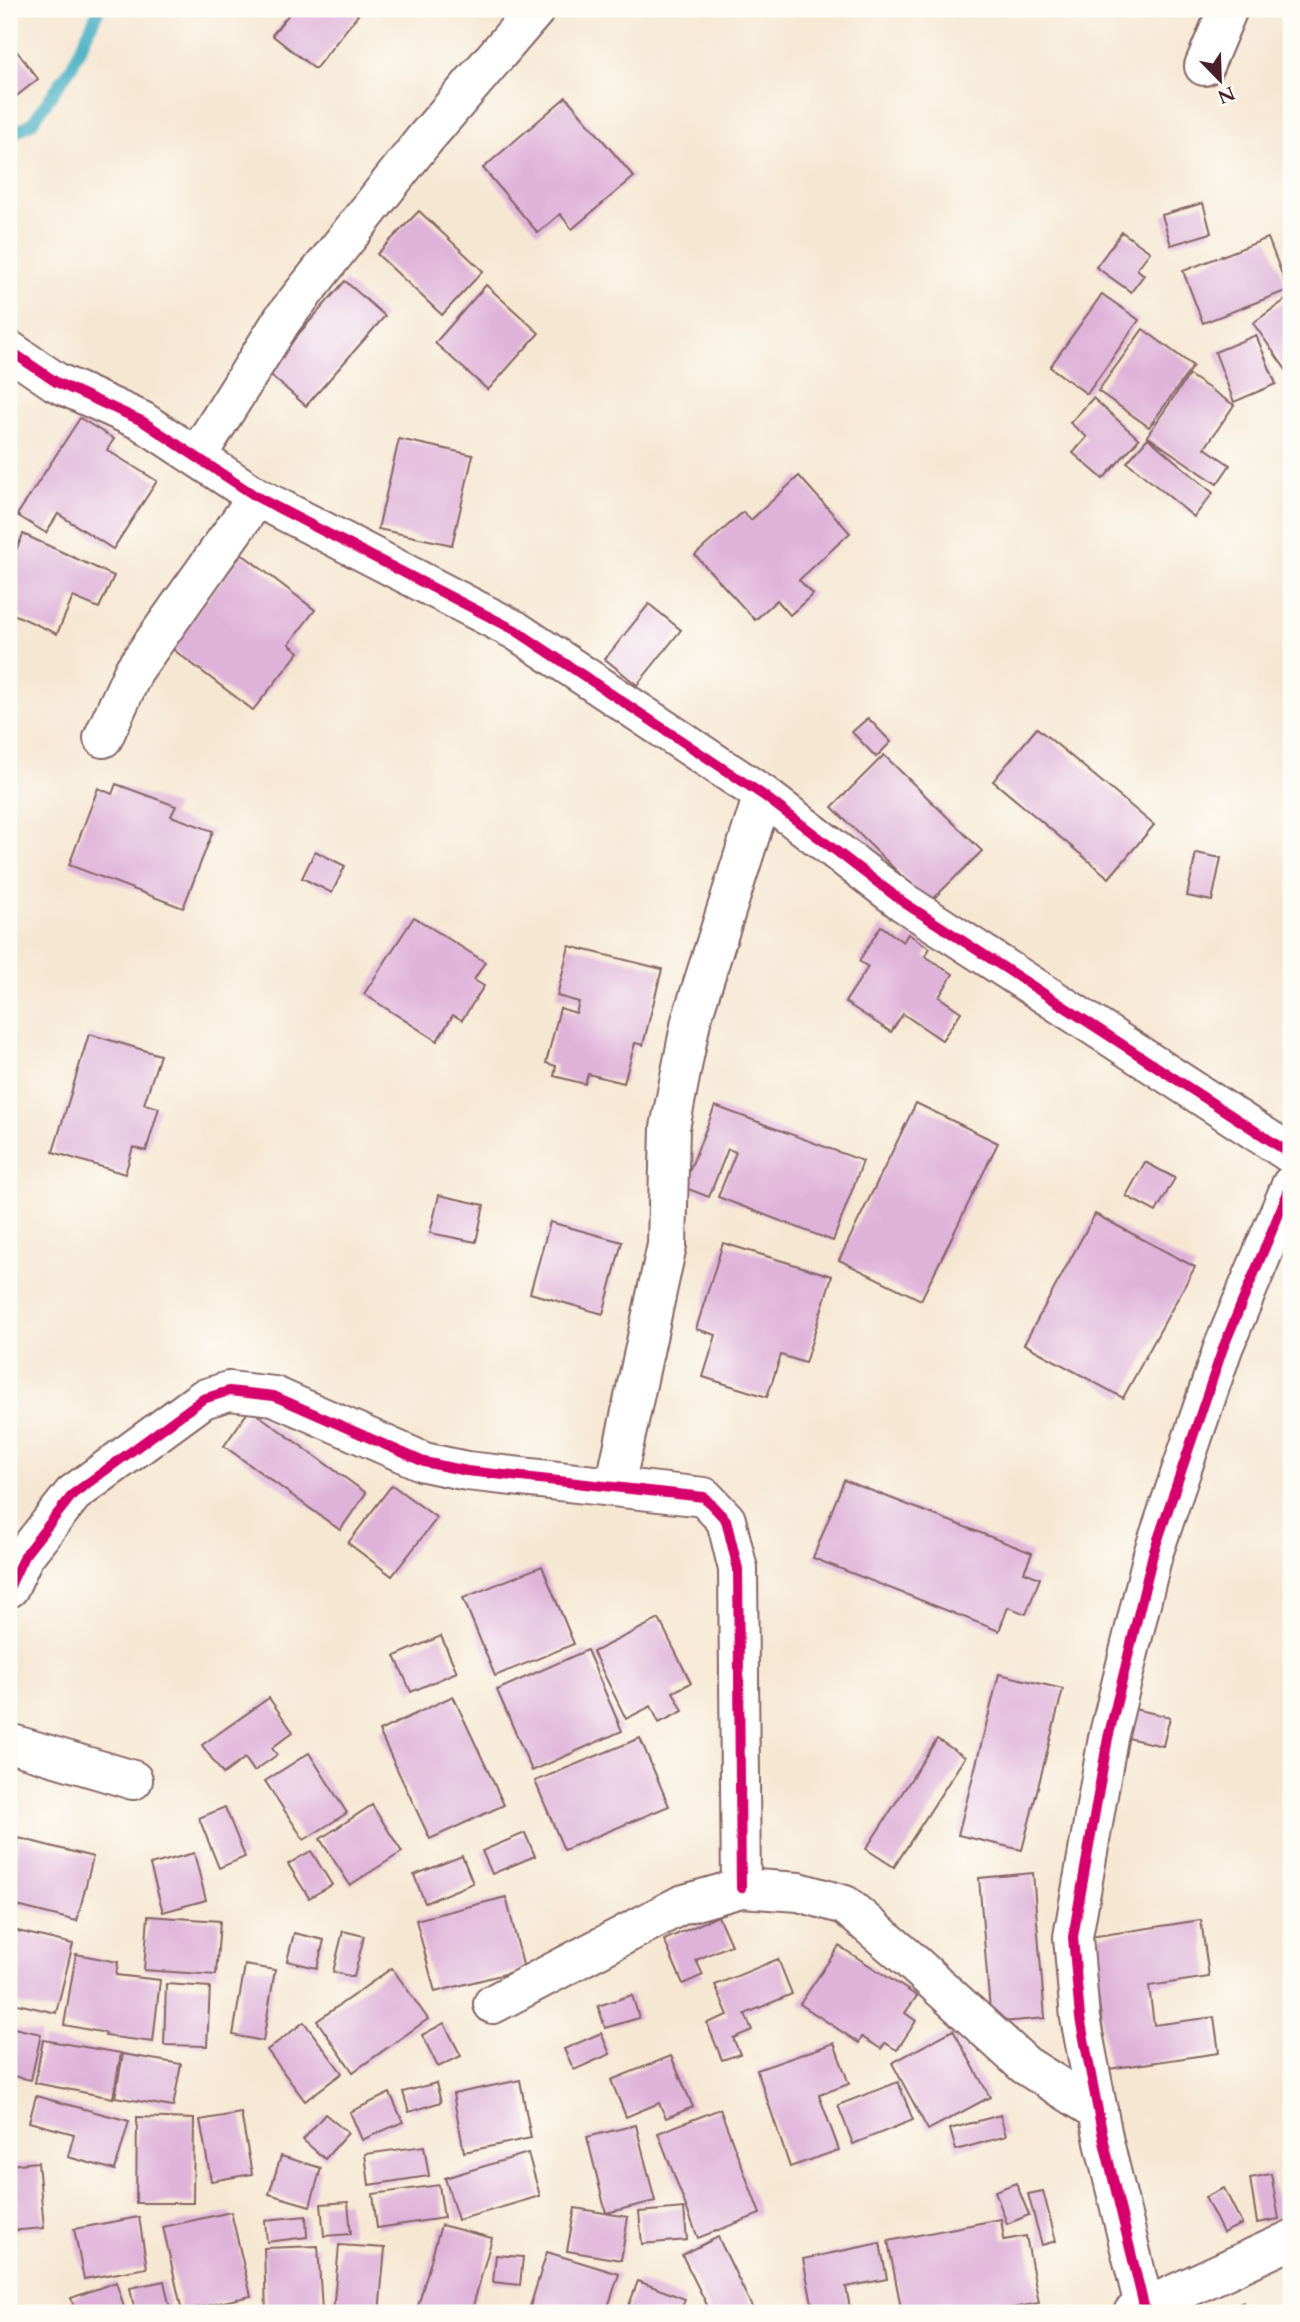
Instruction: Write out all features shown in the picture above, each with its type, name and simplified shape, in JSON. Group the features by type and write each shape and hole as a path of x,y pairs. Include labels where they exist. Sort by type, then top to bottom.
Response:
{"street":[{"path":"197,456 283,319 424,139 536,9"},
{"path":"1204,66 1228,9"},
{"path":"9,350 56,382 142,421 257,497 515,630 763,795 904,902 1291,1154"},
{"path":"103,738 134,670 257,497"},
{"path":"615,1486 667,1245 670,1128 691,1021 763,795"},
{"path":"1291,1185 1223,1348 1153,1554 1108,1738 1073,1937 1080,2018 1139,2310 1291,2240"},
{"path":"9,1588 24,1556 73,1494 203,1399 229,1391 274,1396 424,1462 467,1471 704,1497 726,1520 738,1569 741,1888"},
{"path":"9,1743 132,1780"},
{"path":"493,2004 681,1905 741,1888 799,1892 845,1905 1025,2065 1098,2111"}],"building":[{"path":"293,9 350,9 358,15 315,69 272,35"},
{"path":"9,41 38,79 9,102"},
{"path":"566,97 634,177 572,229 560,214 538,233 483,168"},
{"path":"1203,203 1211,233 1171,245 1162,215"},
{"path":"419,211 483,271 442,315 377,254"},
{"path":"1122,232 1150,252 1137,269 1144,275 1131,292 1096,267"},
{"path":"1268,238 1288,290 1203,323 1183,271"},
{"path":"345,281 385,316 306,406 266,371"},
{"path":"486,285 539,333 488,390 435,343"},
{"path":"1102,294 1139,320 1087,394 1050,367"},
{"path":"1291,296 1291,377 1253,323"},
{"path":"1143,329 1193,366 1149,427 1098,391"},
{"path":"1256,335 1276,384 1234,402 1215,352"},
{"path":"1189,375 1234,405 1205,448 1230,465 1217,484 1147,436"},
{"path":"1093,398 1139,439 1103,479 1073,453 1087,437 1070,423"},
{"path":"80,418 114,439 107,450 157,481 113,549 58,514 46,533 17,515"},
{"path":"1148,438 1213,493 1194,517 1127,462"},
{"path":"399,439 473,455 452,545 378,529"},
{"path":"799,476 850,533 799,580 813,594 790,615 777,600 755,620 695,555 743,512 751,520"},
{"path":"23,534 114,576 99,608 73,597 57,634 9,612 9,567"},
{"path":"242,554 315,610 289,644 299,652 253,710 170,647"},
{"path":"649,604 681,630 637,685 605,659"},
{"path":"868,718 891,742 876,757 852,732"},
{"path":"1037,728 1154,825 1109,878 993,781"},
{"path":"884,755 982,851 929,903 832,807"},
{"path":"116,784 176,806 171,816 213,831 183,908 69,865 98,788 112,794"},
{"path":"315,851 345,866 332,893 302,878"},
{"path":"1196,853 1221,858 1212,901 1187,896"},
{"path":"414,917 485,962 474,980 484,986 462,1020 453,1015 437,1041 364,994"},
{"path":"881,926 903,942 908,934 930,948 925,956 953,974 939,997 961,1012 942,1040 903,1014 891,1032 845,1002 868,967 859,961"},
{"path":"569,946 662,969 643,1045 635,1043 624,1083 588,1074 585,1084 554,1076 556,1066 546,1063 560,1008 576,1013 579,1002 557,996"},
{"path":"89,1034 160,1055 144,1104 159,1108 146,1151 133,1147 125,1174 53,1152"},
{"path":"916,1103 998,1143 921,1300 839,1260"},
{"path":"715,1106 863,1161 833,1241 718,1197 736,1152 728,1149 709,1197 683,1187"},
{"path":"1145,1162 1175,1178 1156,1212 1126,1196"},
{"path":"439,1195 484,1205 476,1242 430,1233"},
{"path":"1095,1214 1195,1267 1123,1398 1024,1344"},
{"path":"550,1222 622,1242 603,1314 530,1293"},
{"path":"723,1243 832,1276 805,1363 781,1355 767,1397 703,1377 716,1335 696,1329"},
{"path":"250,1409 366,1493 340,1530 224,1446"},
{"path":"844,1480 1032,1553 1024,1572 1040,1578 1026,1614 1008,1607 999,1631 813,1558"},
{"path":"392,1485 437,1518 392,1576 348,1543"},
{"path":"542,1566 574,1644 495,1676 463,1598"},
{"path":"659,1619 691,1683 673,1692 683,1711 659,1723 651,1706 626,1719 593,1652"},
{"path":"441,1636 457,1672 411,1692 395,1656"},
{"path":"587,1650 622,1731 532,1771 497,1690"},
{"path":"999,1674 1063,1689 1022,1850 958,1835"},
{"path":"453,1696 504,1805 430,1839 379,1731"},
{"path":"269,1698 293,1732 272,1748 277,1755 254,1771 245,1758 223,1774 202,1745"},
{"path":"1125,1707 1170,1717 1163,1746 1119,1736"},
{"path":"640,1738 669,1806 564,1850 535,1781"},
{"path":"937,1739 965,1757 894,1867 866,1849"},
{"path":"309,1753 347,1813 304,1840 265,1781"},
{"path":"372,1805 402,1852 350,1885 320,1839"},
{"path":"225,1807 245,1857 219,1868 199,1818"},
{"path":"525,1833 535,1856 492,1874 482,1851"},
{"path":"19,1838 93,1857 77,1921 9,1904 9,1879"},
{"path":"311,1851 332,1885 309,1898 288,1864"},
{"path":"194,1853 206,1900 163,1912 150,1865"},
{"path":"462,1856 473,1883 425,1903 414,1875"},
{"path":"1033,1873 1045,2018 991,2023 979,1878"},
{"path":"506,1897 524,1969 435,1992 416,1920"},
{"path":"148,1916 220,1921 216,1975 144,1970"},
{"path":"718,1916 731,1945 696,1960 703,1975 683,1984 664,1940"},
{"path":"1201,1920 1209,1977 1149,1986 1154,2025 1214,2017 1219,2053 1108,2069 1090,1937"},
{"path":"9,1929 73,1944 56,2013 9,2002"},
{"path":"343,1931 364,1936 354,1977 333,1972"},
{"path":"294,1933 324,1940 317,1968 287,1961"},
{"path":"839,1946 917,1996 905,2013 916,2021 897,2050 885,2043 881,2049 862,2037 859,2043 800,2004"},
{"path":"76,1954 118,1962 116,1975 160,1980 153,2042 105,2036 106,2033 64,2025"},
{"path":"778,1959 792,1994 745,2014 752,2030 733,2038 740,2054 722,2060 707,2023 728,2015 715,1985"},
{"path":"245,1965 275,1970 263,2041 233,2035"},
{"path":"392,1968 428,2019 353,2072 317,2021"},
{"path":"166,1984 210,1987 207,2046 164,2045"},
{"path":"632,1995 639,2018 605,2028 598,2006"},
{"path":"304,2022 342,2073 305,2101 267,2050"},
{"path":"444,2023 461,2056 438,2067 422,2035"},
{"path":"9,2027 41,2034 31,2080 9,2075"},
{"path":"953,2030 990,2097 928,2130 892,2063"},
{"path":"601,2033 610,2054 574,2070 564,2049"},
{"path":"43,2040 121,2053 113,2098 35,2083"},
{"path":"834,2043 849,2084 819,2095 839,2150 790,2167 757,2070"},
{"path":"123,2054 181,2064 173,2107 115,2097"},
{"path":"671,2056 693,2107 666,2118 659,2103 626,2117 611,2080"},
{"path":"520,2080 531,2138 464,2152 453,2094"},
{"path":"898,2082 913,2120 853,2144 838,2105"},
{"path":"436,2083 441,2102 409,2112 403,2092"},
{"path":"390,2093 403,2122 362,2140 350,2112"},
{"path":"36,2096 129,2121 115,2170 68,2157 74,2134 29,2122"},
{"path":"720,2109 760,2214 698,2238 658,2133"},
{"path":"241,2113 252,2174 211,2181 200,2120"},
{"path":"325,2114 348,2133 325,2159 303,2140"},
{"path":"1000,2115 1006,2136 956,2150 950,2129"},
{"path":"137,2117 194,2119 193,2203 136,2203"},
{"path":"636,2125 655,2201 606,2213 587,2137"},
{"path":"424,2146 429,2176 369,2185 365,2154"},
{"path":"528,2153 540,2196 458,2220 445,2178"},
{"path":"281,2156 321,2168 310,2206 269,2194"},
{"path":"38,2162 44,2228 9,2231 9,2165"},
{"path":"1271,2174 1279,2219 1257,2223 1250,2178"},
{"path":"1016,2183 1029,2215 1007,2224 995,2191"},
{"path":"439,2185 444,2218 377,2228 373,2194"},
{"path":"1224,2188 1242,2224 1223,2233 1205,2197"},
{"path":"1043,2191 1056,2241 1042,2245 1028,2194"},
{"path":"348,2202 351,2234 324,2236 321,2204"},
{"path":"575,2208 628,2217 621,2260 567,2251"},
{"path":"684,2208 687,2240 642,2244 639,2212"},
{"path":"231,2212 251,2296 182,2311 163,2227"},
{"path":"306,2216 307,2237 267,2242 265,2220"},
{"path":"139,2217 147,2268 84,2279 74,2229"},
{"path":"1001,2219 1004,2240 1026,2236 1039,2303 986,2313 902,2313 888,2241"},
{"path":"441,2225 492,2238 471,2313 416,2313"},
{"path":"718,2237 755,2313 711,2313 682,2255"},
{"path":"880,2243 887,2279 846,2287 851,2313 814,2313 803,2259"},
{"path":"339,2245 385,2248 379,2313 333,2313"},
{"path":"318,2246 322,2311 266,2313 264,2248"},
{"path":"547,2252 619,2274 606,2313 528,2313"},
{"path":"496,2255 523,2257 520,2285 493,2282"},
{"path":"164,2281 171,2313 135,2313 130,2288"},
{"path":"638,2281 685,2299 680,2313 626,2313"},
{"path":"116,2282 126,2313 76,2313 71,2298"},
{"path":"1243,2302 1247,2313 1212,2313"}],"waterway":[{"path":"9,136 32,123 72,66 99,9"}],"cycle path":[{"path":"9,350 56,382 142,421 257,497 515,630 763,795 903,902 1291,1154"},
{"path":"1144,2306 1104,2142 1080,2018 1073,1937 1108,1738 1153,1554 1223,1348 1291,1185"},
{"path":"9,1588 24,1556 73,1494 203,1399 229,1391 274,1396 424,1462 467,1471 704,1497 726,1520 738,1569 741,1888"}]}
